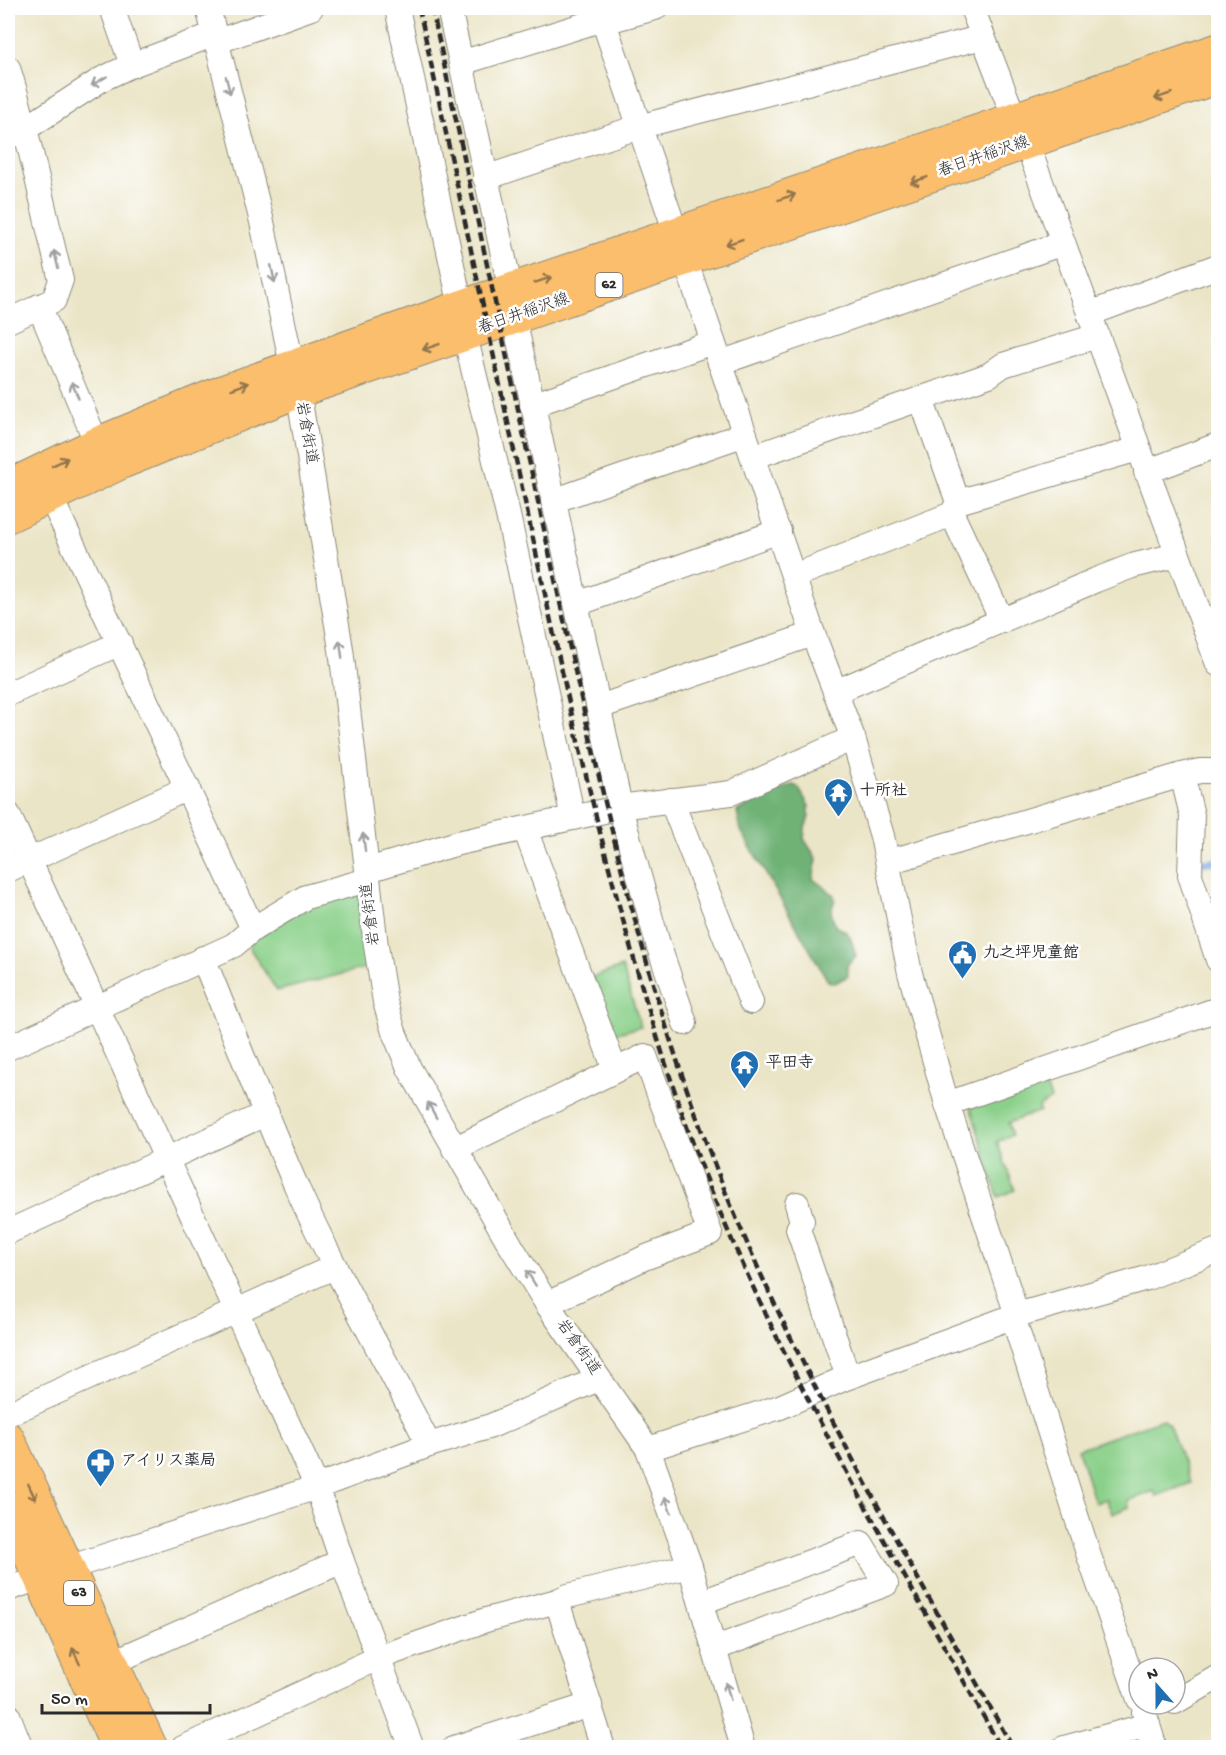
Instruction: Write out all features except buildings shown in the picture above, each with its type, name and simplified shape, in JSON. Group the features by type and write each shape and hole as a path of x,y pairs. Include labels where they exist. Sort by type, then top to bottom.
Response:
{"main road":[{"name":"春日井稲沢線","path":"1021,132 1218,50"},
{"name":"春日井稲沢線","path":"8,516 295,379 1021,132 1218,77"},
{"name":"春日井稲沢線","path":"8,488 97,444 225,391 295,379"},
{"name":"63","path":"8,1439 118,1748"},
{"name":"63","path":"8,1507 54,1573 111,1663 151,1748"}],"street":[{"path":"112,8 132,65"},
{"name":"岩倉街道","path":"208,8 262,222 295,379 341,649 385,1002 394,1032 409,1068 454,1149 547,1304 648,1449 702,1602 743,1748"},
{"path":"16,133 102,79 132,65 207,37 227,38 311,8"},
{"path":"398,8 463,321 508,515 573,818"},
{"path":"449,8 532,405 621,807 658,944 685,1023"},
{"path":"461,63 602,16 655,8"},
{"path":"972,8 1063,243 1218,664"},
{"path":"602,16 813,634 853,738 888,862 910,972 947,1104 1088,1553 1146,1719 1064,1748"},
{"path":"485,178 638,127 983,37"},
{"path":"8,68 16,133 61,280 54,300 8,321"},
{"path":"532,405 717,353 1063,243"},
{"path":"753,457 989,375 1003,365 1218,266"},
{"path":"39,306 97,444"},
{"path":"921,399 955,508 1002,621"},
{"path":"553,501 745,435"},
{"path":"1146,472 1218,445"},
{"path":"794,576 955,508 1138,449"},
{"path":"50,496 253,929"},
{"path":"577,604 778,531"},
{"path":"835,692 1132,566 1177,555"},
{"path":"599,707 813,634"},
{"path":"8,694 120,643"},
{"path":"8,1048 234,945 253,929 306,897 458,843 621,807 731,793 853,738"},
{"path":"888,862 1182,775 1200,771 1218,771"},
{"path":"1182,775 1192,814 1190,875 1218,960"},
{"path":"18,865 188,788"},
{"path":"671,800 752,1002"},
{"path":"8,814 18,865 97,1007 317,1487 342,1562 380,1657 412,1748"},
{"path":"525,829 615,1070"},
{"path":"203,958 297,1189 334,1267 372,1333 429,1445"},
{"path":"947,1104 1218,1010"},
{"path":"454,1149 645,1056 710,1233 644,1258 547,1304"},
{"path":"8,1232 267,1113"},
{"path":"797,1204 802,1221 798,1229 848,1377"},
{"path":"648,1449 780,1407 848,1377 1015,1316 1147,1278 1218,1250"},
{"path":"8,1414 334,1267"},
{"path":"8,1589 317,1487 429,1445 491,1426 598,1379"},
{"path":"702,1602 861,1543 886,1584 716,1648"},
{"path":"111,1663 342,1562"},
{"path":"183,1748 380,1657 486,1620 568,1596 690,1566"},
{"path":"557,1601 603,1748"},
{"path":"1187,1696 1218,1680"},
{"path":"454,1748 590,1705"},
{"path":"8,1714 21,1748"}],"green space":[{"path":"793,785 798,787 809,806 804,839 817,859 813,879 833,894 835,899 831,912 836,927 848,934 856,956 847,965 848,976 835,983 828,981 740,829 737,811"},
{"path":"354,891 360,895 369,967 277,991 247,944 309,903"},
{"path":"622,967 641,1027 608,1035 587,979"},
{"path":"1043,1077 1051,1099 1039,1107 1040,1111 1008,1123 1012,1135 997,1142 1015,1190 998,1197 969,1103"},
{"path":"1162,1419 1169,1425 1191,1483 1156,1496 1154,1491 1128,1501 1129,1507 1112,1514 1106,1499 1095,1503 1078,1449"}],"waterway":[{"path":"1200,863 1218,861"}],"railway":[{"path":"419,8 582,758 640,981 687,1127 718,1208 791,1366 873,1520 1001,1748"},
{"path":"432,8 604,798 638,931 677,1062 732,1207 804,1366 885,1520 1013,1748"}],"place":[{"name":"十所社","path":"838,818"},
{"name":"九之坪児童館","path":"962,980"},
{"name":"平田寺","path":"745,1090"},
{"name":"アイリス薬局","path":"100,1488"}]}
